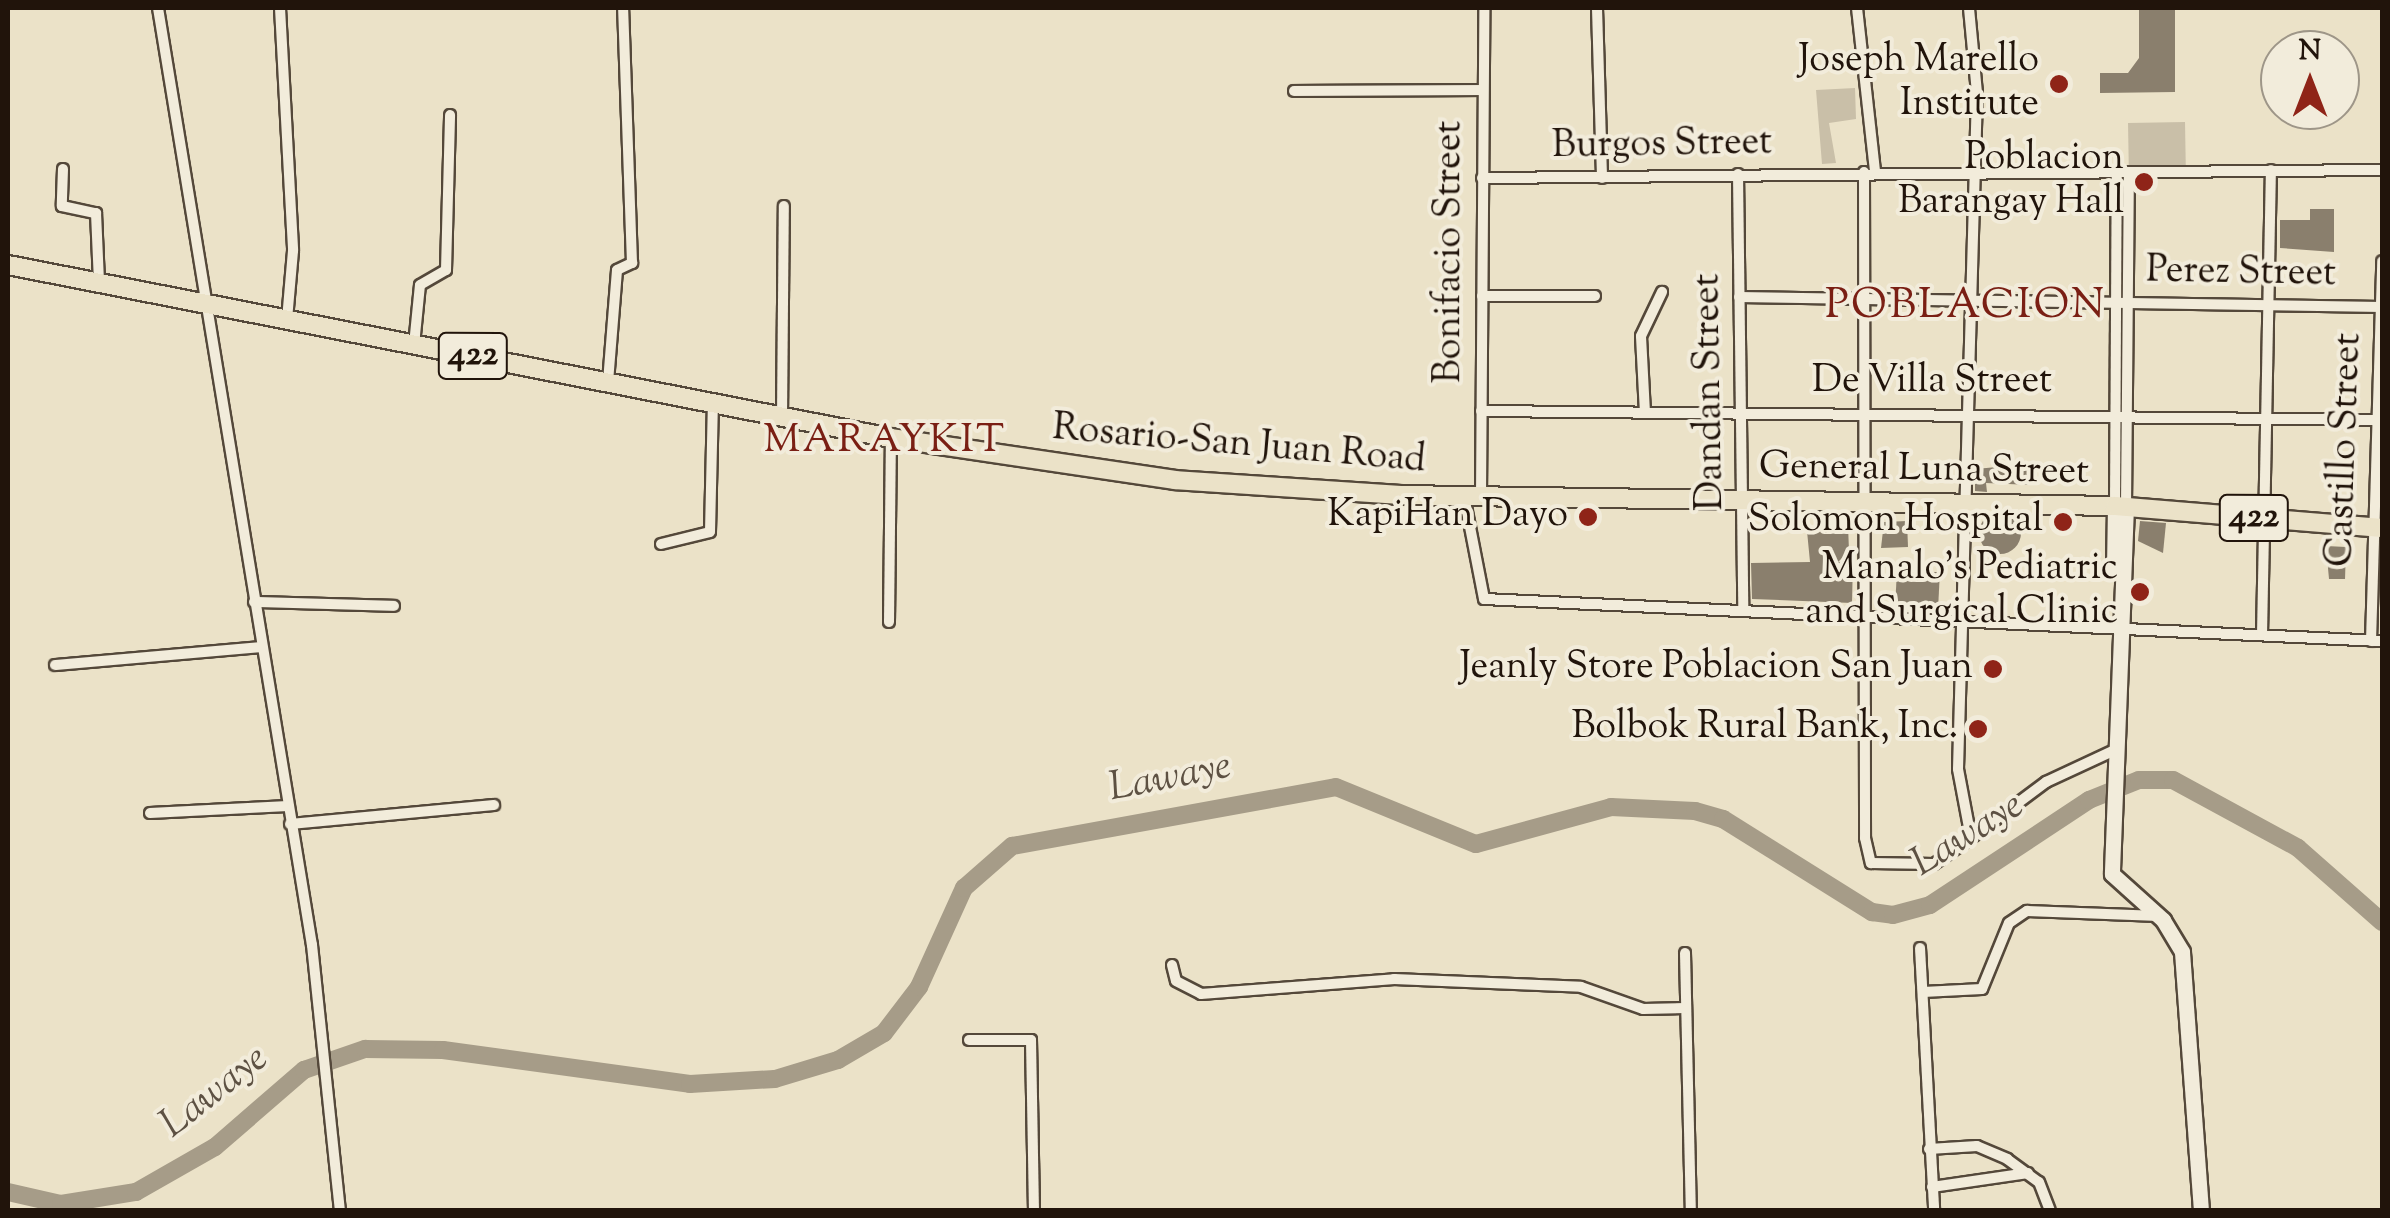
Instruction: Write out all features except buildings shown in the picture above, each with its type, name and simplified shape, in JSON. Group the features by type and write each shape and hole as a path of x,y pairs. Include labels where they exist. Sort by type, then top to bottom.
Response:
{"main road":[{"name":"Rosario-San Juan Road","path":"8,265 891,438 1175,480 1473,496"},
{"name":"General Luna Street","path":"1473,496 2120,506 2379,528"}],"street":[{"path":"158,8 312,945 315,1026 328,1097 340,1210"},
{"path":"280,8 293,251 286,320"},
{"path":"608,382 616,270 632,263 624,8"},
{"name":"Bonifacio Street","path":"1484,8 1481,411 1473,496 1484,599 1742,608"},
{"path":"1597,8 1602,178"},
{"path":"1857,8 1870,172 1864,300 1864,502 1871,863 1934,864 1970,842 2046,782 2117,752"},
{"path":"1969,8 1976,172 1958,768 1970,842"},
{"path":"1294,91 1481,90"},
{"path":"414,345 420,285 446,270 450,115"},
{"path":"64,169 62,206 96,213 99,281"},
{"path":"2262,635 2271,170"},
{"name":"Burgos Street","path":"1482,178 2382,170"},
{"path":"2123,172 2115,879 2159,916 2182,952 2201,1210"},
{"name":"Dandan Street","path":"1738,174 1742,608"},
{"path":"782,417 784,206"},
{"name":"Castillo Street","path":"2376,641 2382,260"},
{"path":"1645,412 1641,336 1662,292"},
{"path":"1482,296 1595,296"},
{"name":"Perez Street","path":"1739,297 2382,307"},
{"path":"661,544 710,532 713,403"},
{"name":"De Villa Street","path":"1481,411 1970,412 2380,420"},
{"path":"889,622 891,438"},
{"path":"254,602 394,606"},
{"path":"1742,608 2376,641"},
{"path":"55,665 262,647"},
{"path":"290,824 494,805"},
{"path":"150,812 288,806"},
{"path":"1923,992 1982,990 2009,923 2027,911 2159,916"},
{"path":"1920,948 1934,1210"},
{"path":"1686,953 1690,1210"},
{"path":"1172,965 1176,981 1201,994 1394,979 1474,989 1582,987 1643,1009 1685,1008"},
{"path":"969,1040 1031,1040 1034,1207 1023,1210"},
{"path":"1929,1149 1976,1146 2028,1173 2050,1210"},
{"path":"1932,1187 2028,1173"}],"shaded area":[{"path":"1855,88 1856,119 1829,123 1836,163 1822,164 1816,90"},
{"path":"2185,122 2186,165 2129,166 2128,123"}],"waterway":[{"name":"Lawaye","path":"8,1192 61,1204 136,1192 215,1147 304,1070 365,1049 443,1050 690,1084 775,1079 838,1060 884,1033 919,987 964,888 1012,846 1336,787 1476,844 1611,807 1695,811 1723,819 1872,912 1893,915 1930,905 2089,800 2139,780 2173,780 2298,848 2382,922"}],"place":[{"name":"Joseph Marello Institute","path":"2059,84"},
{"name":"Poblacion Barangay Hall","path":"2144,182"},
{"name":"KapiHan Dayo","path":"1588,517"},
{"name":"Solomon Hospital","path":"2063,522"},
{"name":"Manalo's Pediatric and Surgical Clinic","path":"2140,592"},
{"name":"Jeanly Store Poblacion San Juan","path":"1993,669"},
{"name":"Bolbok Rural Bank, Inc.","path":"1978,729"}],"district":[{"name":"POBLACION","path":"1966,307"},
{"name":"MARAYKIT","path":"885,442"}]}
